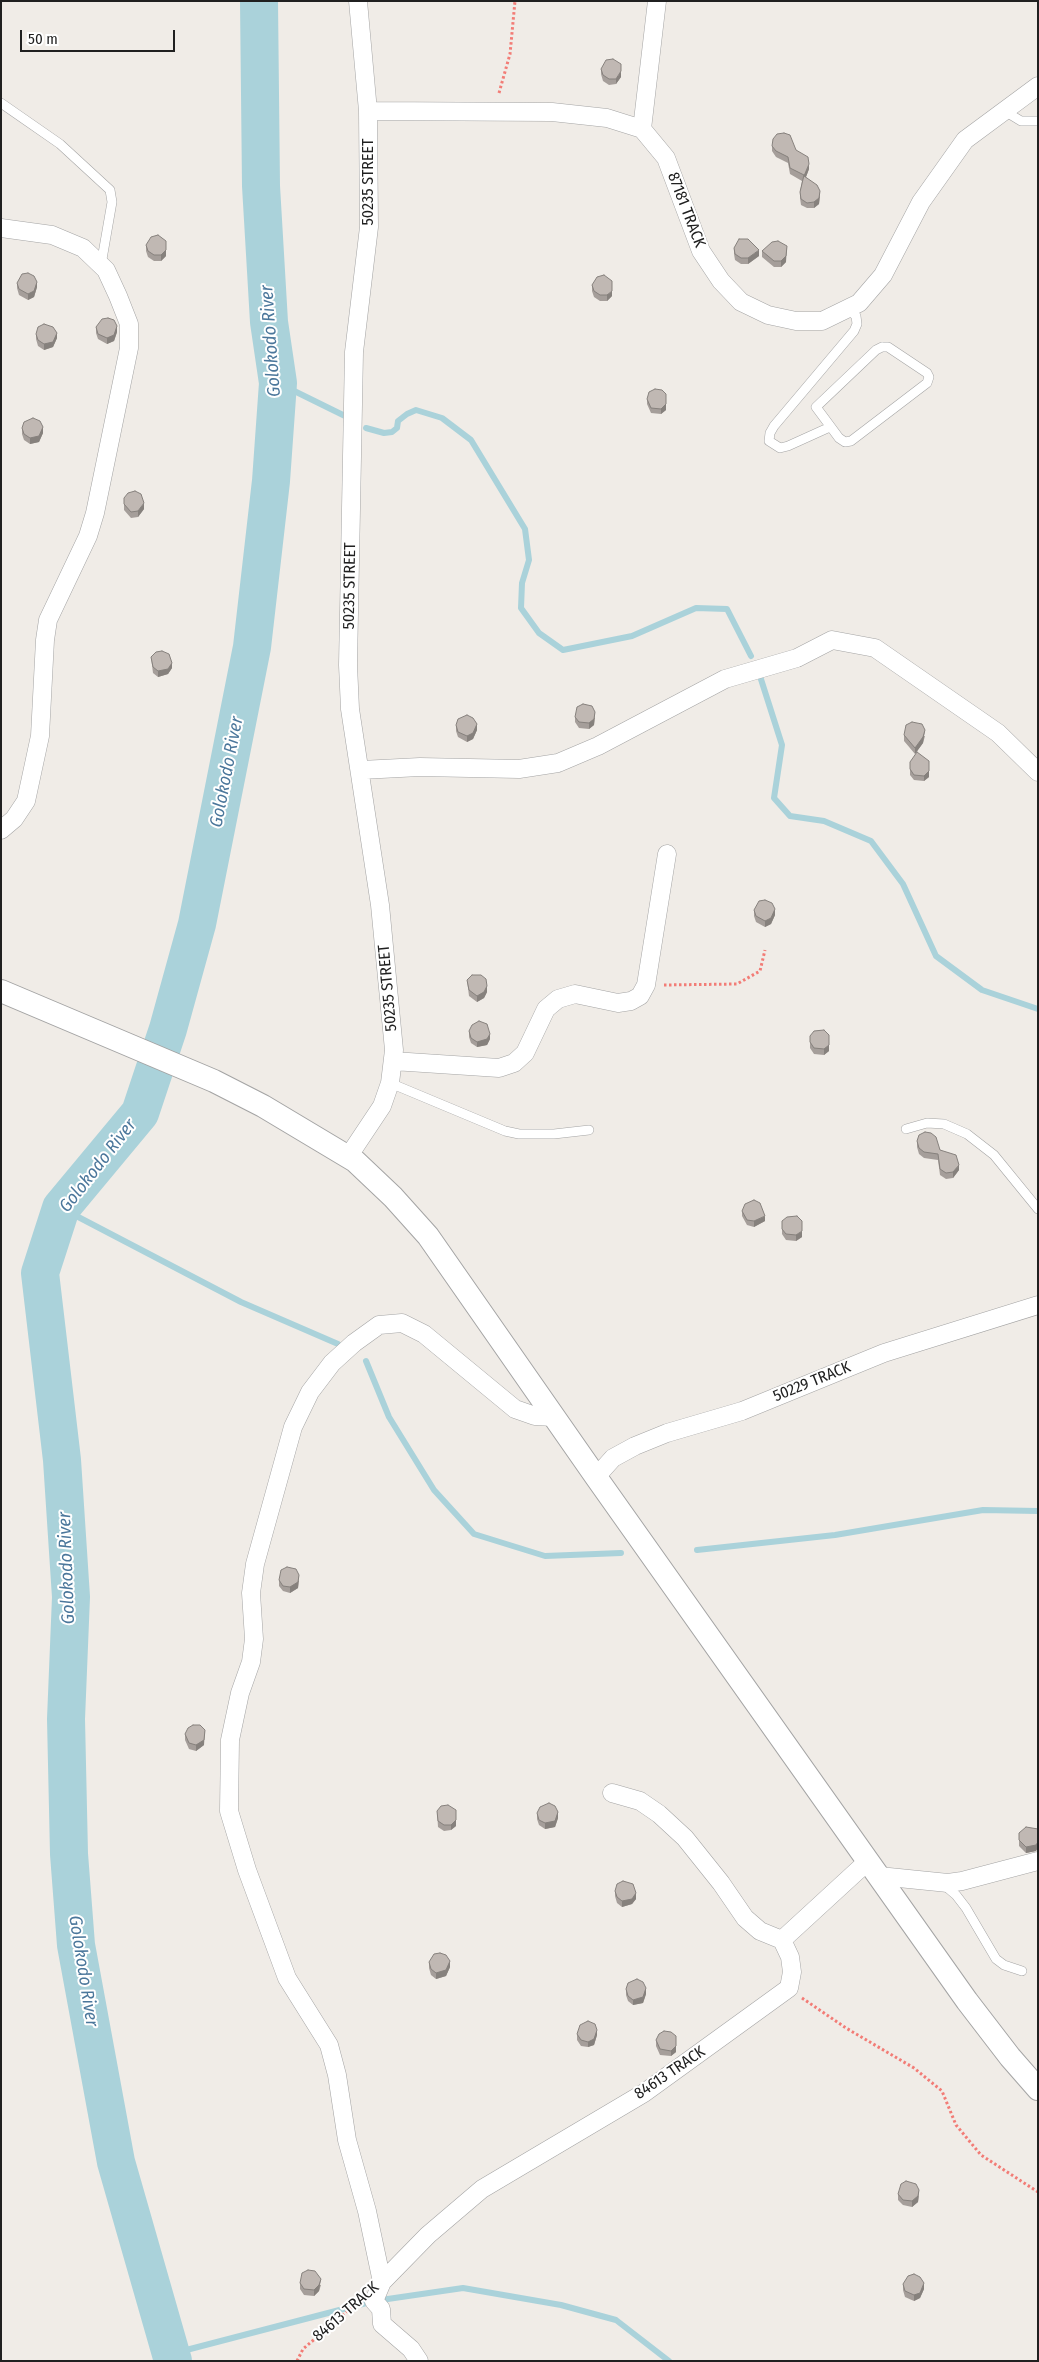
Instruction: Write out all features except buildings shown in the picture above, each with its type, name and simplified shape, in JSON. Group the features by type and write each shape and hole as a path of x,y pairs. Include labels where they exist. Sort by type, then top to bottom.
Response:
{"street":[{"name":"50235 STREET","path":"348,1157 382,1106 390,1083 393,1061 392,1018 380,905 361,770 350,709 348,665 354,352 369,228 368,111 358,1"},
{"path":"368,111 494,111 575,114 607,118 642,129 657,1"},
{"name":"87181 TRACK","path":"642,129 666,158 701,250 721,281 741,302 768,315 796,321 822,321 859,303 883,275 921,202 965,140 1003,110 1038,86"},
{"path":"1,228 52,235 83,248 106,270 118,296 128,324 129,348 95,513 88,536 48,620 45,640 40,736 26,801 14,819 1,830"},
{"path":"361,770 420,767 519,769 558,763 598,746 725,679 797,658 832,640 875,648 998,733 1038,772"},
{"path":"393,1061 499,1068 514,1063 525,1054 546,1009 558,999 575,994 618,1003 631,1002 640,996 646,985 667,854"},
{"path":"1,991 214,1081 281,1115 348,1157 394,1197 428,1236 967,2001 1010,2058 1038,2089"},
{"name":"50229 TRACK","path":"596,1477 613,1458 635,1446 667,1433 742,1410 884,1353 1038,1305"},
{"path":"419,2361 411,2349 382,2324 381,2309 374,2301 382,2282 367,2211 347,2140 338,2075 329,2045 287,1978 247,1870 229,1811 230,1740 240,1693 251,1662 254,1639 251,1593 255,1564 293,1427 310,1392 332,1362 379,1325 402,1323 424,1334 515,1409 535,1416 554,1417"},
{"path":"612,1793 640,1801 659,1814 685,1838 721,1883 745,1918 760,1931 782,1940 790,1957 792,1972 789,1988"},
{"path":"873,1868 940,1882 962,1881 1038,1861"},
{"path":"782,1940 873,1868"},
{"name":"84613 TRACK","path":"382,2282 428,2236 482,2189 644,2093 789,1988"}],"lane":[{"path":"1,103 60,144 110,190 112,202 101,265"},
{"path":"1003,110 1021,121 1038,121"},
{"path":"830,427 780,448 769,441 770,433 774,426 854,331 857,324 856,316 848,309"},
{"path":"888,347 927,373 929,377 927,383 851,441 845,442 839,438 830,427 816,407 876,350 888,347"},
{"path":"390,1083 512,1133 536,1135 589,1130"},
{"path":"906,1129 927,1123 944,1124 967,1134 994,1156 1038,1209"},
{"path":"940,1882 956,1895 966,1908 996,1959 1004,1966 1022,1971"}],"path":[{"path":"494,111 510,54 515,1"},
{"path":"646,985 737,984 760,971 765,950"},
{"path":"789,1988 846,2028 914,2068 935,2085 942,2091 956,2125 982,2155 1038,2192"},
{"name":"84613 TRACK","path":"297,2361 303,2349 382,2282"}],"waterway":[{"name":"Golokodo River","path":"173,2361 116,2162 76,1945 69,1854 66,1719 71,1597 62,1460 40,1273 61,1208 140,1113 168,1029 197,924 252,647 271,481 278,383 269,322 261,186 259,1"},
{"path":"278,383 345,416"},
{"path":"366,428 384,433 392,432 397,428 398,421 416,410 442,418 471,440 525,529 529,560 522,583 521,608 539,633 563,650 632,636 696,608 727,609 751,656"},
{"path":"759,673 782,745 774,798 790,816 824,821 871,841 903,884 936,956 982,990 1038,1009"},
{"path":"61,1208 241,1302 338,1344"},
{"path":"366,1361 389,1417 434,1490 474,1534 545,1556 621,1553"},
{"path":"697,1550 835,1535 983,1510 1038,1511"},
{"path":"171,2354 374,2301 463,2288 561,2305 616,2320 669,2361"}]}
